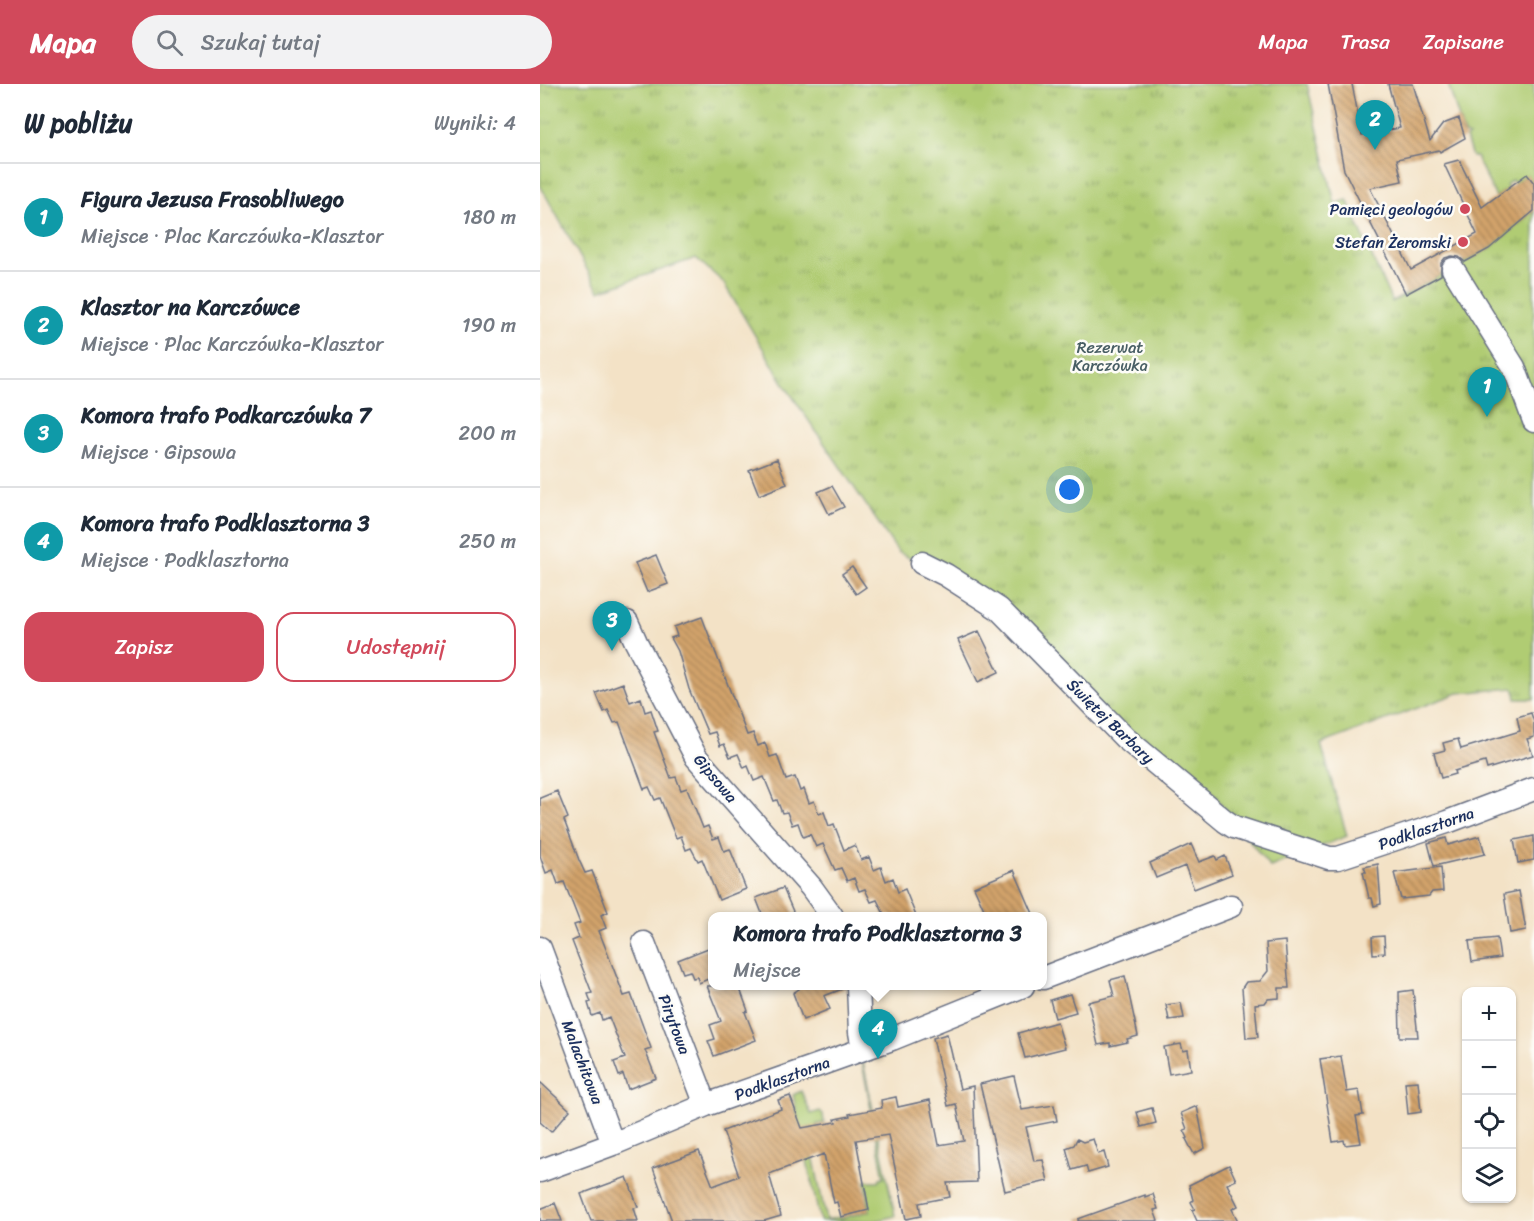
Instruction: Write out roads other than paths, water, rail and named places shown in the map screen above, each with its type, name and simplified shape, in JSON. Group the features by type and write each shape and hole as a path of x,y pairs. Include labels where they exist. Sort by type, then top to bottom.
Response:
{"street":[{"path":"1453,269 1514,367 1534,421"},
{"name":"Świętej Barbary","path":"922,564 946,575 999,609 1125,738 1225,822 1316,854"},
{"name":"Gipsowa","path":"627,622 696,756 811,887 829,912"},
{"name":"Podklasztorna","path":"1316,854 1329,858 1348,855 1448,822 1534,789"},
{"path":"1047,976 1231,906"},
{"name":"Pirytowa","path":"644,943 706,1105"},
{"name":"Malachitowa","path":"540,948 613,1144"},
{"path":"858,990 863,1049"},
{"name":"Podklasztorna","path":"540,1171 613,1144 706,1105 863,1049 1013,990"}],"place":[{"name":"Klasztor na Karczówce","path":"1375,150"},
{"name":"Pamięci geologów","path":"1465,209"},
{"name":"Stefan Żeromski","path":"1463,242"},
{"name":"Figura Jezusa Frasobliwego","path":"1487,417"},
{"name":"Komora trafo Podkarczówka 7","path":"612,651"},
{"name":"Komora trafo Podklasztorna 3","path":"878,1059"}],"park label":[{"name":"Rezerwat Karczówka","path":"1110,356"}]}
